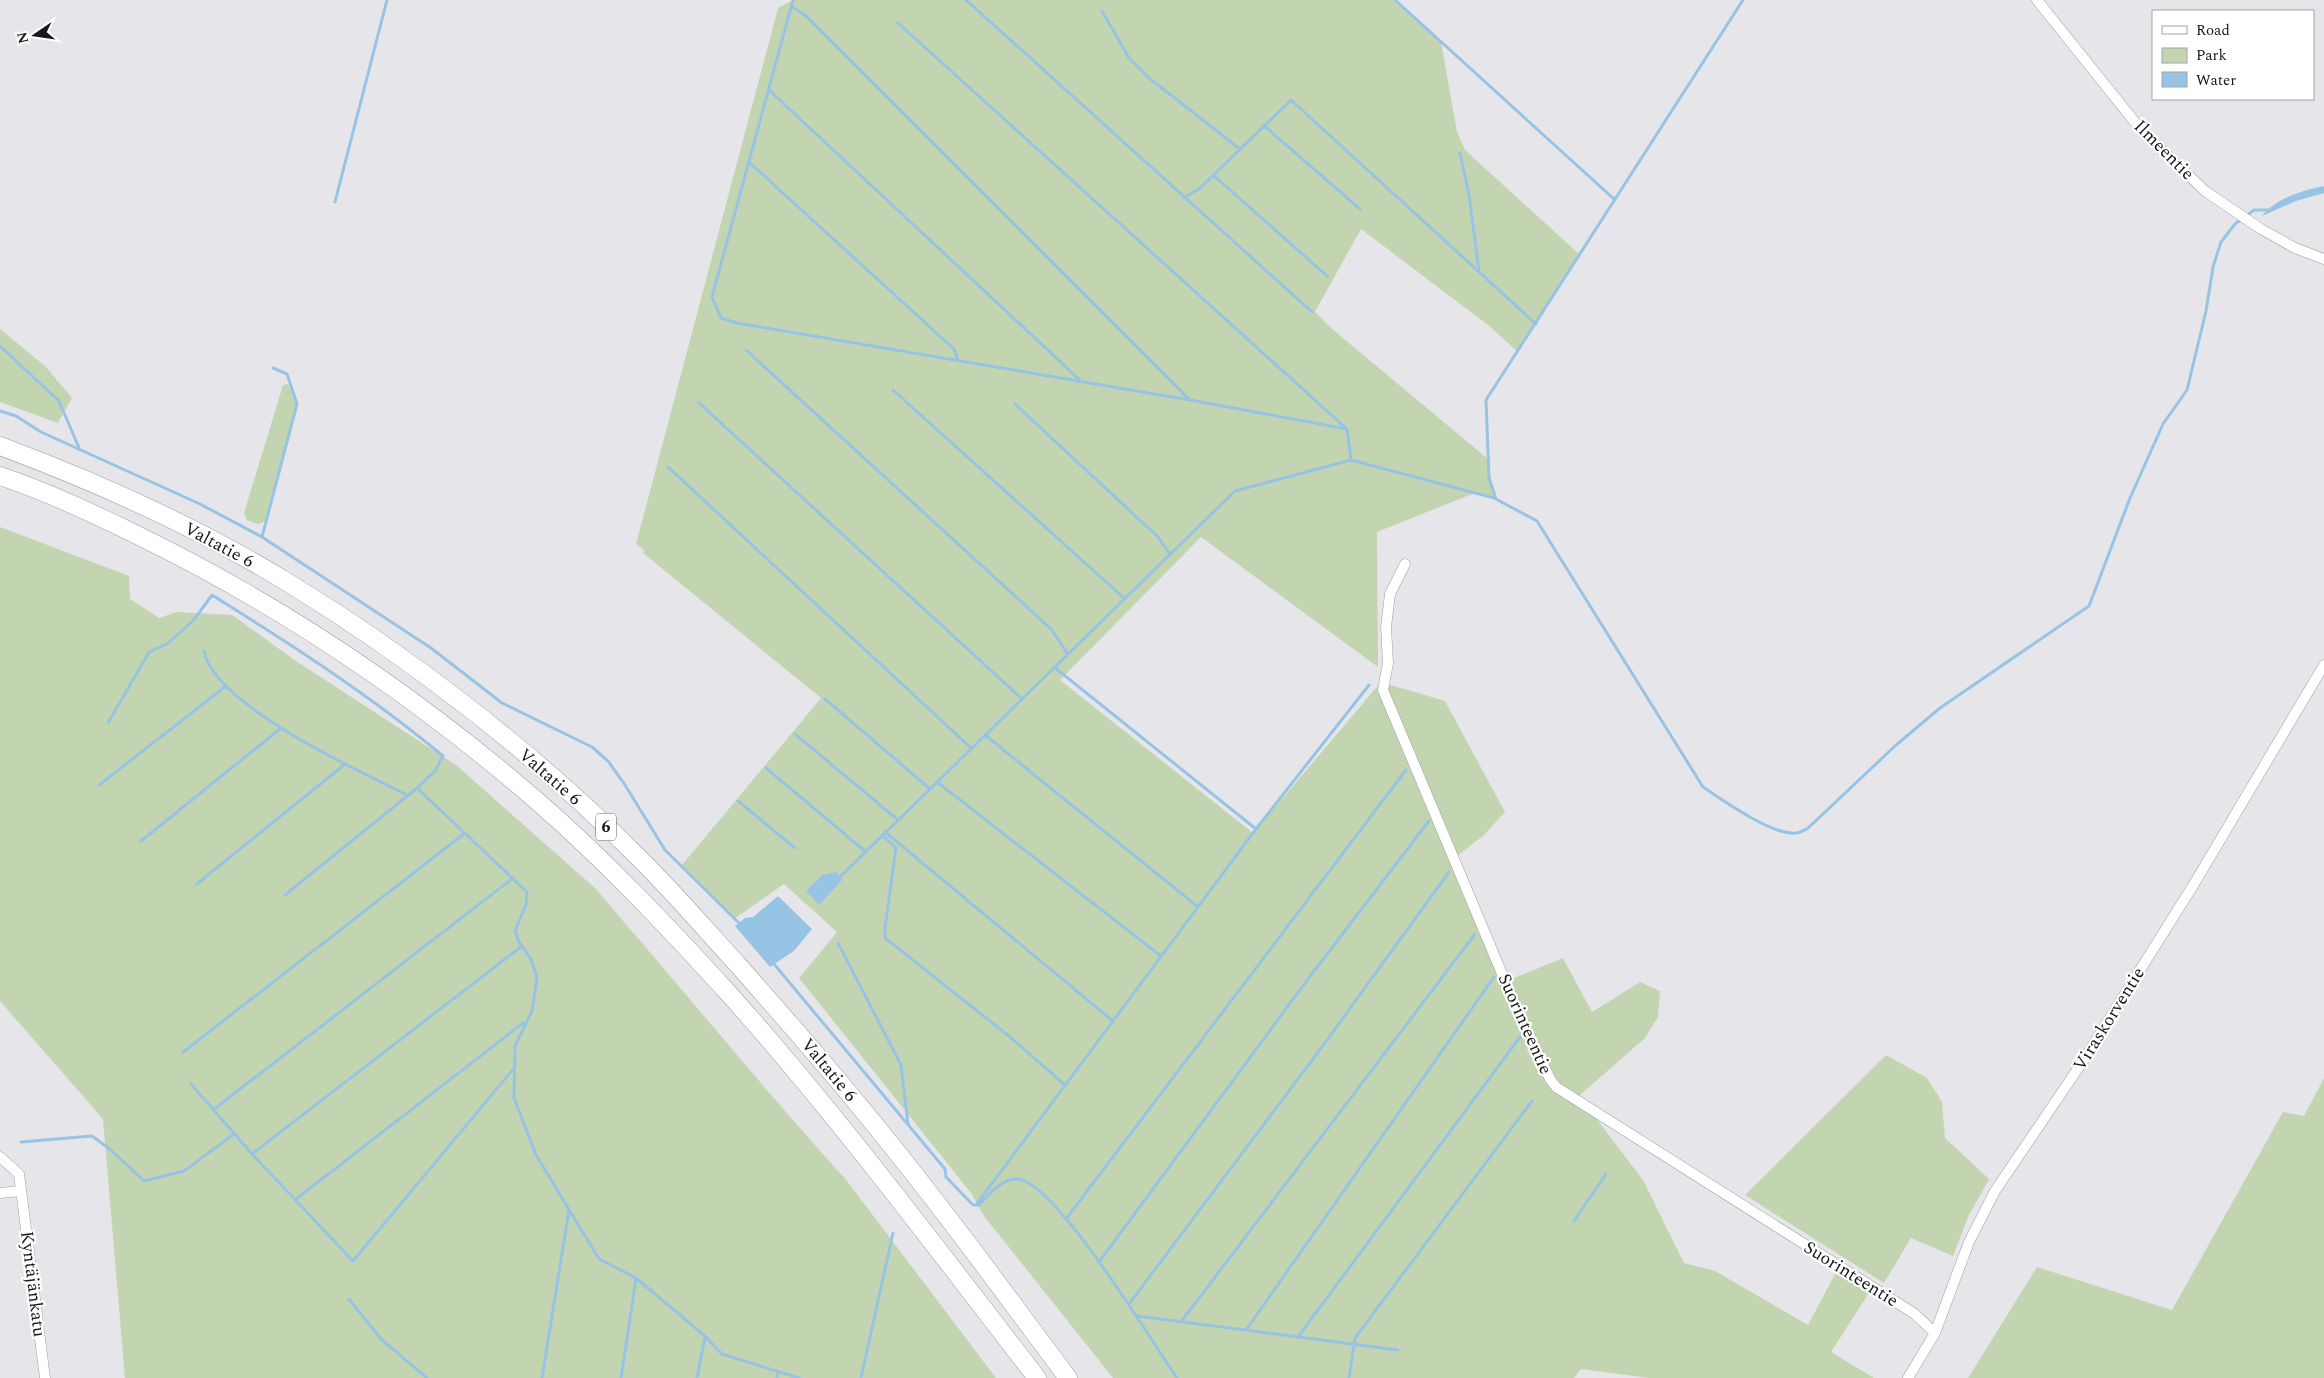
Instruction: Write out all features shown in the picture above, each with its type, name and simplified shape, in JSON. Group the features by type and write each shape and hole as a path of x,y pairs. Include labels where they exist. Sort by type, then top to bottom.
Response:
{"highway":[{"name":"Valtatie 6","path":"0,446 58,468 119,495 225,547 287,582 364,632 449,694 527,756 634,852 694,916 820,1058 942,1210 1068,1378"},
{"name":"Valtatie 6","path":"0,476 106,520 180,556 280,612 347,656 436,720 540,804 664,925 731,997 817,1098 1037,1378"}],"street":[{"name":"Ilmeentie","path":"2037,0 2142,131 2205,191 2261,229 2295,248 2324,259"},
{"name":"Suorinteentie","path":"1405,564 1390,594 1386,627 1388,664 1383,690 1516,1007 1550,1080 1556,1088 1915,1314 1936,1333"},
{"name":"Viraskorventie","path":"1908,1378 1936,1333 1969,1242 1995,1191 2083,1061 2189,892 2324,665"},
{"name":"Kyntäjänkatu","path":"0,1157 19,1174 45,1378"},
{"path":"0,1193 21,1191"}],"green space":[{"path":"793,0 1395,0 1441,42 1457,132 1465,150 1580,255 1518,352 1488,325 1361,229 1315,312 1331,328 1488,459 1494,498 1475,493 1377,532 1378,667 1201,537 1060,680 1253,833 1381,682 1445,701 1505,812 1483,836 1453,859 1507,981 1563,958 1592,1012 1640,982 1660,991 1658,1017 1645,1038 1579,1096 1643,1180 1684,1263 1715,1271 1808,1325 1836,1272 1869,1293 1831,1352 1874,1378 1649,1378 1581,1369 1574,1378 1113,1378 984,1216 971,1193 799,978 837,932 784,884 734,919 682,865 821,698 643,553 644,550 636,544 778,8"},
{"path":"0,329 45,366 72,398 58,423 0,402"},
{"path":"288,384 297,404 266,521 258,524 247,520 244,513 283,385"},
{"path":"0,527 129,576 130,599 159,618 177,612 232,615 296,661 456,765 596,889 847,1181 996,1378 125,1378 103,1119 0,1001"},
{"path":"1886,1055 1927,1078 1942,1102 1945,1138 1989,1179 1968,1217 1953,1256 1911,1238 1884,1283 1745,1195"},
{"path":"2324,1078 2324,1378 1968,1378 2037,1267 2172,1310 2283,1112 2304,1116"}],"water":[{"path":"2324,186 2324,193 2296,201 2262,216 2282,200 2307,190"},
{"path":"837,872 842,880 819,905 806,891 822,875"},
{"path":"778,896 812,929 794,951 770,967 735,926 745,918 753,917"}],"waterway":[{"path":"335,202 387,0"},
{"path":"793,0 712,297 721,318 737,323 1190,400 1347,429"},
{"path":"966,0 1312,312"},
{"path":"1395,0 1615,200"},
{"path":"1496,499 1489,478 1486,400 1743,0"},
{"path":"791,6 805,15 1189,399"},
{"path":"1102,11 1129,58 1149,78 1240,149"},
{"path":"898,23 1347,429 1351,460"},
{"path":"769,90 1081,381"},
{"path":"1184,198 1200,188 1291,100 1536,324"},
{"path":"1263,125 1360,209"},
{"path":"1460,153 1469,195 1479,271"},
{"path":"750,163 954,349 958,360"},
{"path":"1213,175 1328,277"},
{"path":"840,877 1235,491 1351,460 1494,498 1537,521 1703,787 1748,816 1774,829 1796,833 1807,829 1895,746 1940,708 2089,606 2130,498 2163,424 2187,390 2206,311 2213,267 2221,242 2235,224 2254,210 2268,210"},
{"path":"0,346 59,401 80,450"},
{"path":"746,350 1051,629 1068,654"},
{"path":"262,537 297,404 287,374 273,368"},
{"path":"893,390 1125,599"},
{"path":"699,403 1022,699"},
{"path":"1015,404 1158,537 1170,554"},
{"path":"0,411 16,416 41,432 200,504 262,537 431,648 502,703 592,747 608,761 665,850 739,923"},
{"path":"668,467 971,748"},
{"path":"108,723 149,652 167,644 193,621 212,595 331,672 443,756 435,771 417,788 285,895"},
{"path":"204,651 214,672 233,693 260,714 324,753 407,795"},
{"path":"1054,667 1256,829"},
{"path":"976,1205 1256,829 1369,685"},
{"path":"99,785 226,686"},
{"path":"825,699 930,789"},
{"path":"141,841 280,729"},
{"path":"795,734 898,820"},
{"path":"985,735 1198,907"},
{"path":"197,884 345,764"},
{"path":"766,768 866,852"},
{"path":"1066,1219 1406,770"},
{"path":"937,782 1161,956"},
{"path":"417,788 527,892 526,905 515,931 519,942 531,959 537,977 532,1011 515,1046 514,1098 536,1155 599,1259 636,1278 705,1336 722,1354 799,1378"},
{"path":"738,801 795,848"},
{"path":"1099,1262 1308,979 1429,821"},
{"path":"885,832 1113,1021"},
{"path":"183,1052 465,833"},
{"path":"882,835 896,848 885,938 1009,1036 1065,1085"},
{"path":"1129,1304 1322,1047 1449,872"},
{"path":"213,1110 513,878"},
{"path":"1181,1322 1475,934"},
{"path":"838,943 901,1065 908,1124"},
{"path":"252,1154 522,946"},
{"path":"774,964 945,1169 946,1177 973,1205 976,1205"},
{"path":"1246,1330 1494,977"},
{"path":"295,1200 523,1023"},
{"path":"1298,1337 1520,1037"},
{"path":"191,1084 252,1154 353,1261 515,1067"},
{"path":"1349,1378 1355,1338 1532,1101"},
{"path":"21,1142 92,1136 111,1150 144,1181 184,1171 234,1134"},
{"path":"1574,1221 1606,1174"},
{"path":"976,1205 979,1205 991,1192 1011,1180 1016,1179 1033,1186 1054,1205 1102,1265 1177,1378"},
{"path":"542,1378 569,1210"},
{"path":"861,1378 893,1233"},
{"path":"621,1378 636,1279"},
{"path":"349,1299 382,1340 427,1378"},
{"path":"1137,1316 1398,1350"},
{"path":"697,1378 705,1337"},
{"path":"777,1378 778,1373"}]}
